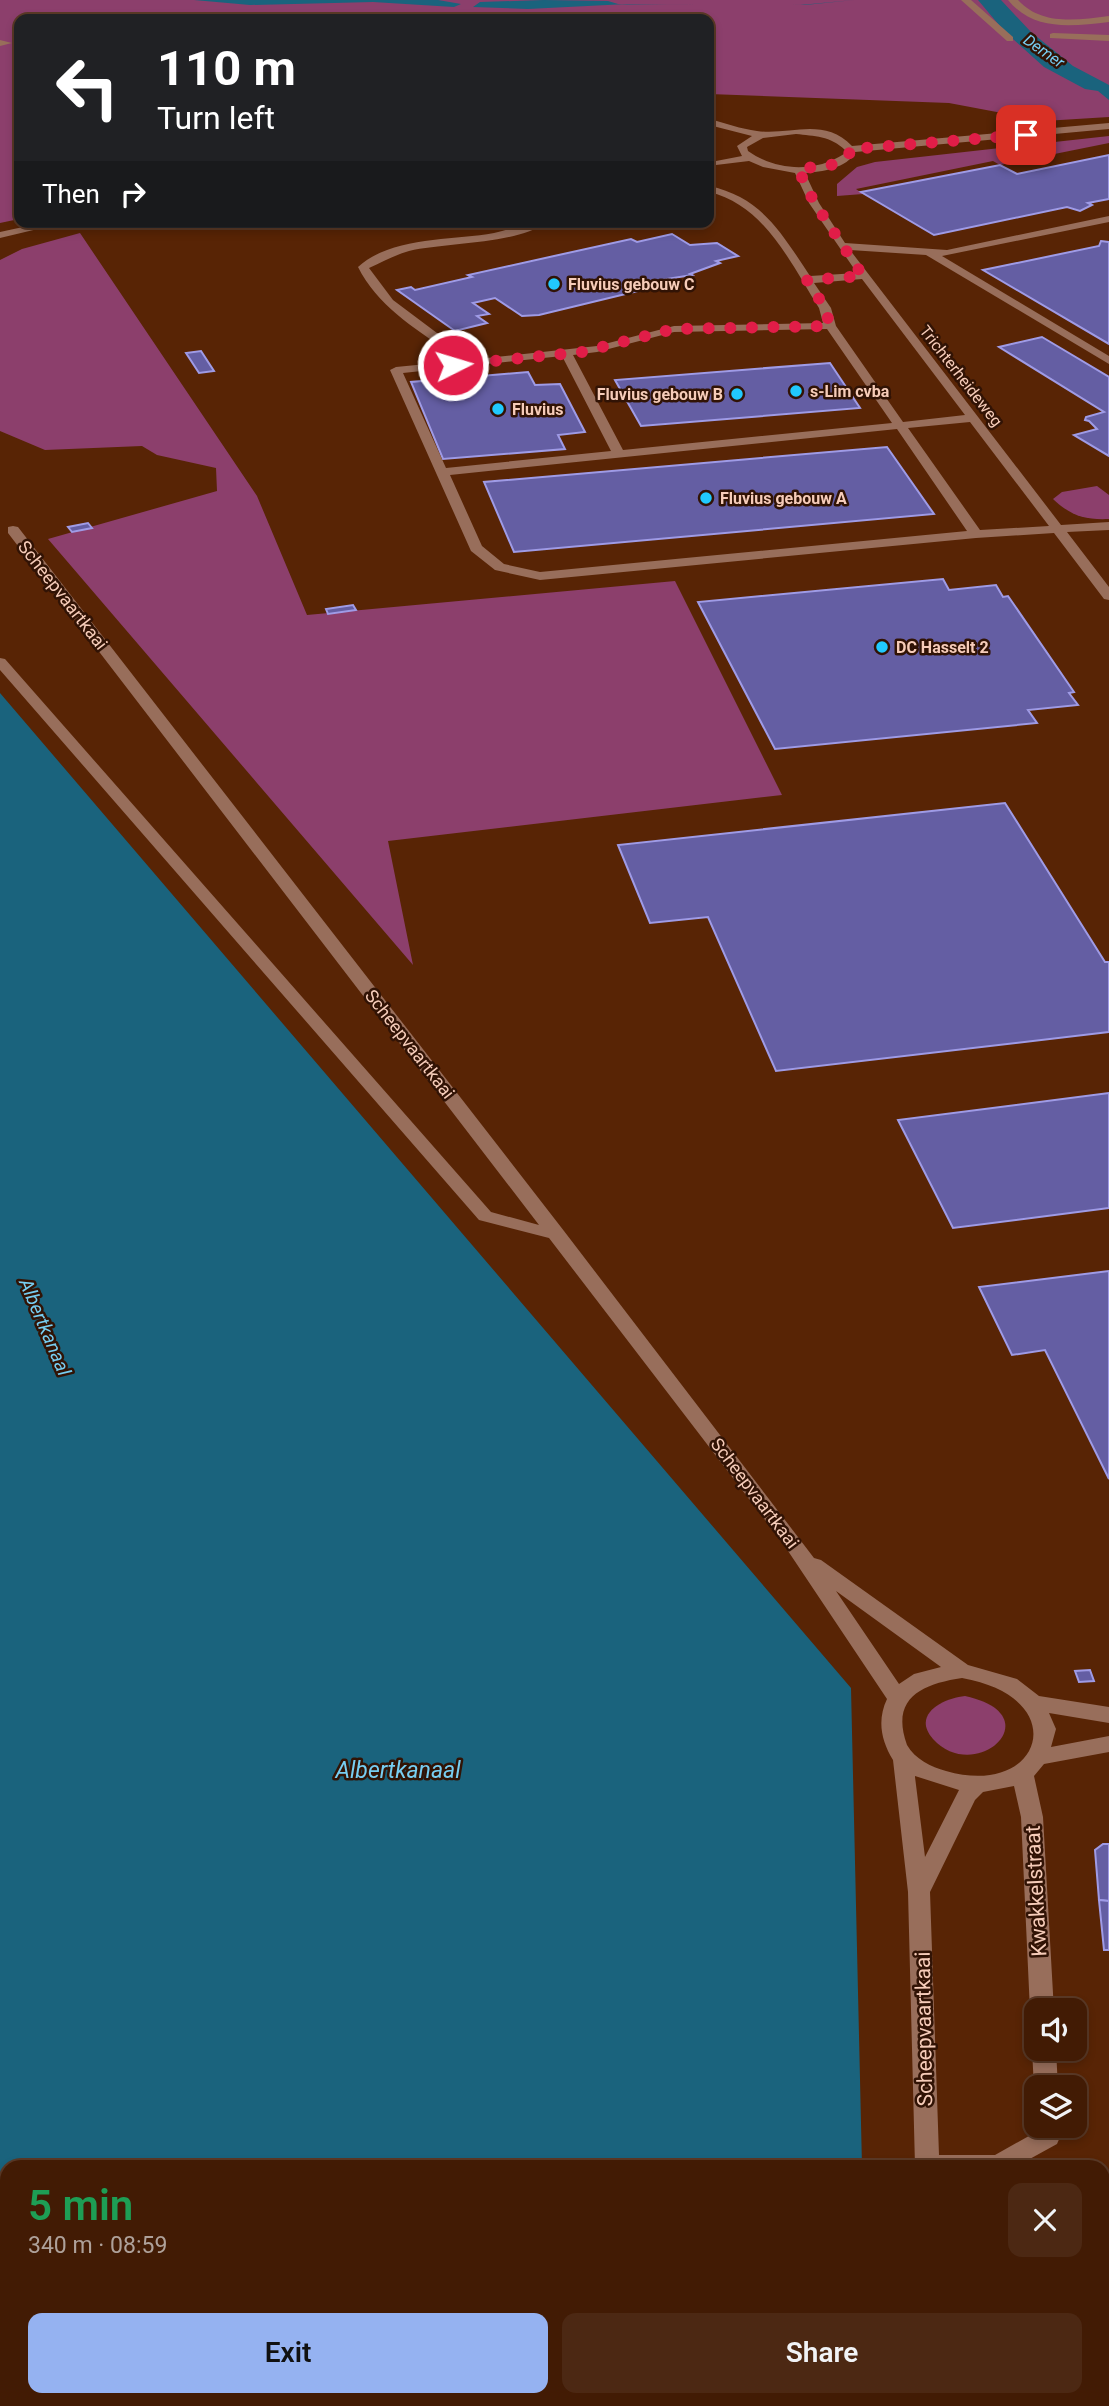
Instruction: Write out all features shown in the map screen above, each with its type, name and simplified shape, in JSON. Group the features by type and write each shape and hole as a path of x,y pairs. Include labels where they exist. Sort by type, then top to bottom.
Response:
{"street":[{"path":"966,0 1010,39"},
{"path":"1013,0 1025,15 1044,22 1109,19"},
{"path":"1053,36 1107,38"},
{"path":"714,123 760,135"},
{"path":"850,149 962,141 1109,125"},
{"path":"786,131 815,132 844,142 850,149 849,155 831,165 798,169 779,167 750,158 743,152 742,146 760,135 786,131"},
{"path":"720,163 750,158"},
{"name":"Trichterheideweg","path":"798,169 814,202 863,276 1109,596"},
{"path":"714,190 722,191 753,208 766,219 825,308 830,326 976,534"},
{"path":"842,246 947,253 1109,219"},
{"path":"0,235 33,228"},
{"path":"453,365 453,350 381,295 368,280 363,267 413,247 498,236 523,228"},
{"path":"928,252 1109,361"},
{"path":"807,280 863,276"},
{"path":"830,326 674,329 567,354 396,370 476,548 500,567 540,576 976,534 1109,526"},
{"path":"567,354 619,455"},
{"path":"442,472 973,418"},
{"name":"Scheepvaartkaai","path":"13,530 558,1235 804,1559 897,1697"},
{"path":"0,662 485,1216 558,1235"},
{"name":"Scheepvaartkaai","path":"804,1559 962,1671"},
{"path":"1029,1765 1045,1729 1032,1703 1019,1690 991,1676 962,1671 937,1674 914,1682 897,1697 890,1713 893,1741 904,1758 936,1777 975,1786 1005,1780 1029,1765 1109,1744"},
{"path":"1032,1703 1109,1715"},
{"name":"Scheepvaartkaai","path":"904,1758 904,1777 919,1892 927,2160"},
{"name":"Kwakkelstraat","path":"1029,1765 1041,1998"},
{"name":"Scheepvaartkaai","path":"919,1892 967,1795 975,1786"},
{"path":"1007,2160 1046,2138"}],"shaded area":[{"path":"0,0 1109,0 1109,117 1044,121 949,103 714,94 714,14 14,14 14,220 0,223"},
{"path":"1109,136 1109,143 1000,165 993,161 856,189 863,194 837,196 837,184 857,167 875,162"},
{"path":"80,233 257,496 307,615 675,581 782,795 388,841 413,965 48,539 217,491 216,468 157,455 142,446 45,450 0,431 0,260 22,249"},
{"path":"1097,486 1109,495 1109,519 1079,516 1053,499 1062,492"},
{"path":"965,1696 991,1705 1003,1717 1005,1730 998,1742 985,1751 969,1755 950,1751 933,1739 927,1730 926,1722 928,1715 940,1704"}],"water":[{"path":"194,0 438,0 461,4 454,7 373,2 250,5"},
{"name":"Demer","path":"978,0 1001,0 1031,32 1073,66 1109,85 1109,100 1098,91 1085,89 1044,67 1004,31"},
{"path":"608,1 626,4 528,9 473,7 480,2"},
{"name":"Albertkanaal","path":"0,693 851,1688 862,2160 0,2160"}],"building":[{"path":"1109,155 1109,199 1088,203 1092,205 1080,211 1067,207 934,235 861,192 1000,165 1017,174"},
{"name":"Fluvius gebouw C","path":"672,234 690,245 717,243 738,256 716,261 720,263 690,274 692,275 667,279 669,280 663,288 638,291 539,315 522,316 495,298 473,303 489,314 477,316 487,323 455,331 397,290 411,287 415,290 472,277 468,275 631,239 637,242"},
{"path":"1101,241 1109,242 1109,344 983,270 1099,246"},
{"path":"1042,337 1109,377 1109,456 1074,435 1097,429 1085,420 1086,417 1104,412 999,347"},
{"path":"201,351 214,371 199,373 186,353"},
{"name":"Fluvius gebouw B","path":"830,363 860,408 641,426 615,380"},
{"name":"Fluvius","path":"528,372 535,385 560,384 585,432 558,435 565,449 443,459 411,382"},
{"name":"Fluvius gebouw A","path":"887,447 934,514 514,552 484,482"},
{"path":"88,523 92,528 72,532 68,527"},
{"name":"DC Hasselt 2","path":"943,579 949,590 996,585 1003,597 1008,596 1074,692 1069,693 1078,705 1028,710 1037,723 775,749 698,602"},
{"path":"353,605 356,610 328,614 326,609"},
{"path":"1005,803 1105,962 1109,962 1109,1032 776,1071 708,917 650,923 618,845"},
{"path":"1109,1093 1109,1208 953,1228 898,1120"},
{"path":"1109,1271 1109,1479 1045,1350 1012,1355 979,1287"},
{"path":"1090,1670 1094,1681 1079,1682 1075,1671"},
{"path":"1103,1844 1109,1844 1109,1901 1099,1900 1095,1850"},
{"path":"1099,1900 1109,1901 1109,1950 1104,1950"}],"place":[{"name":"Fluvius gebouw C","path":"554,284"},
{"name":"s-Lim cvba","path":"796,391"},
{"name":"Fluvius gebouw B","path":"737,394"},
{"name":"Fluvius","path":"498,409"},
{"name":"Fluvius gebouw A","path":"706,498"},
{"name":"DC Hasselt 2","path":"882,647"}],"route":[{"path":"453,365 582,352 674,329 830,326 825,308 807,280 863,276 814,202 798,169 831,165 849,155 850,149 1026,135"}]}
